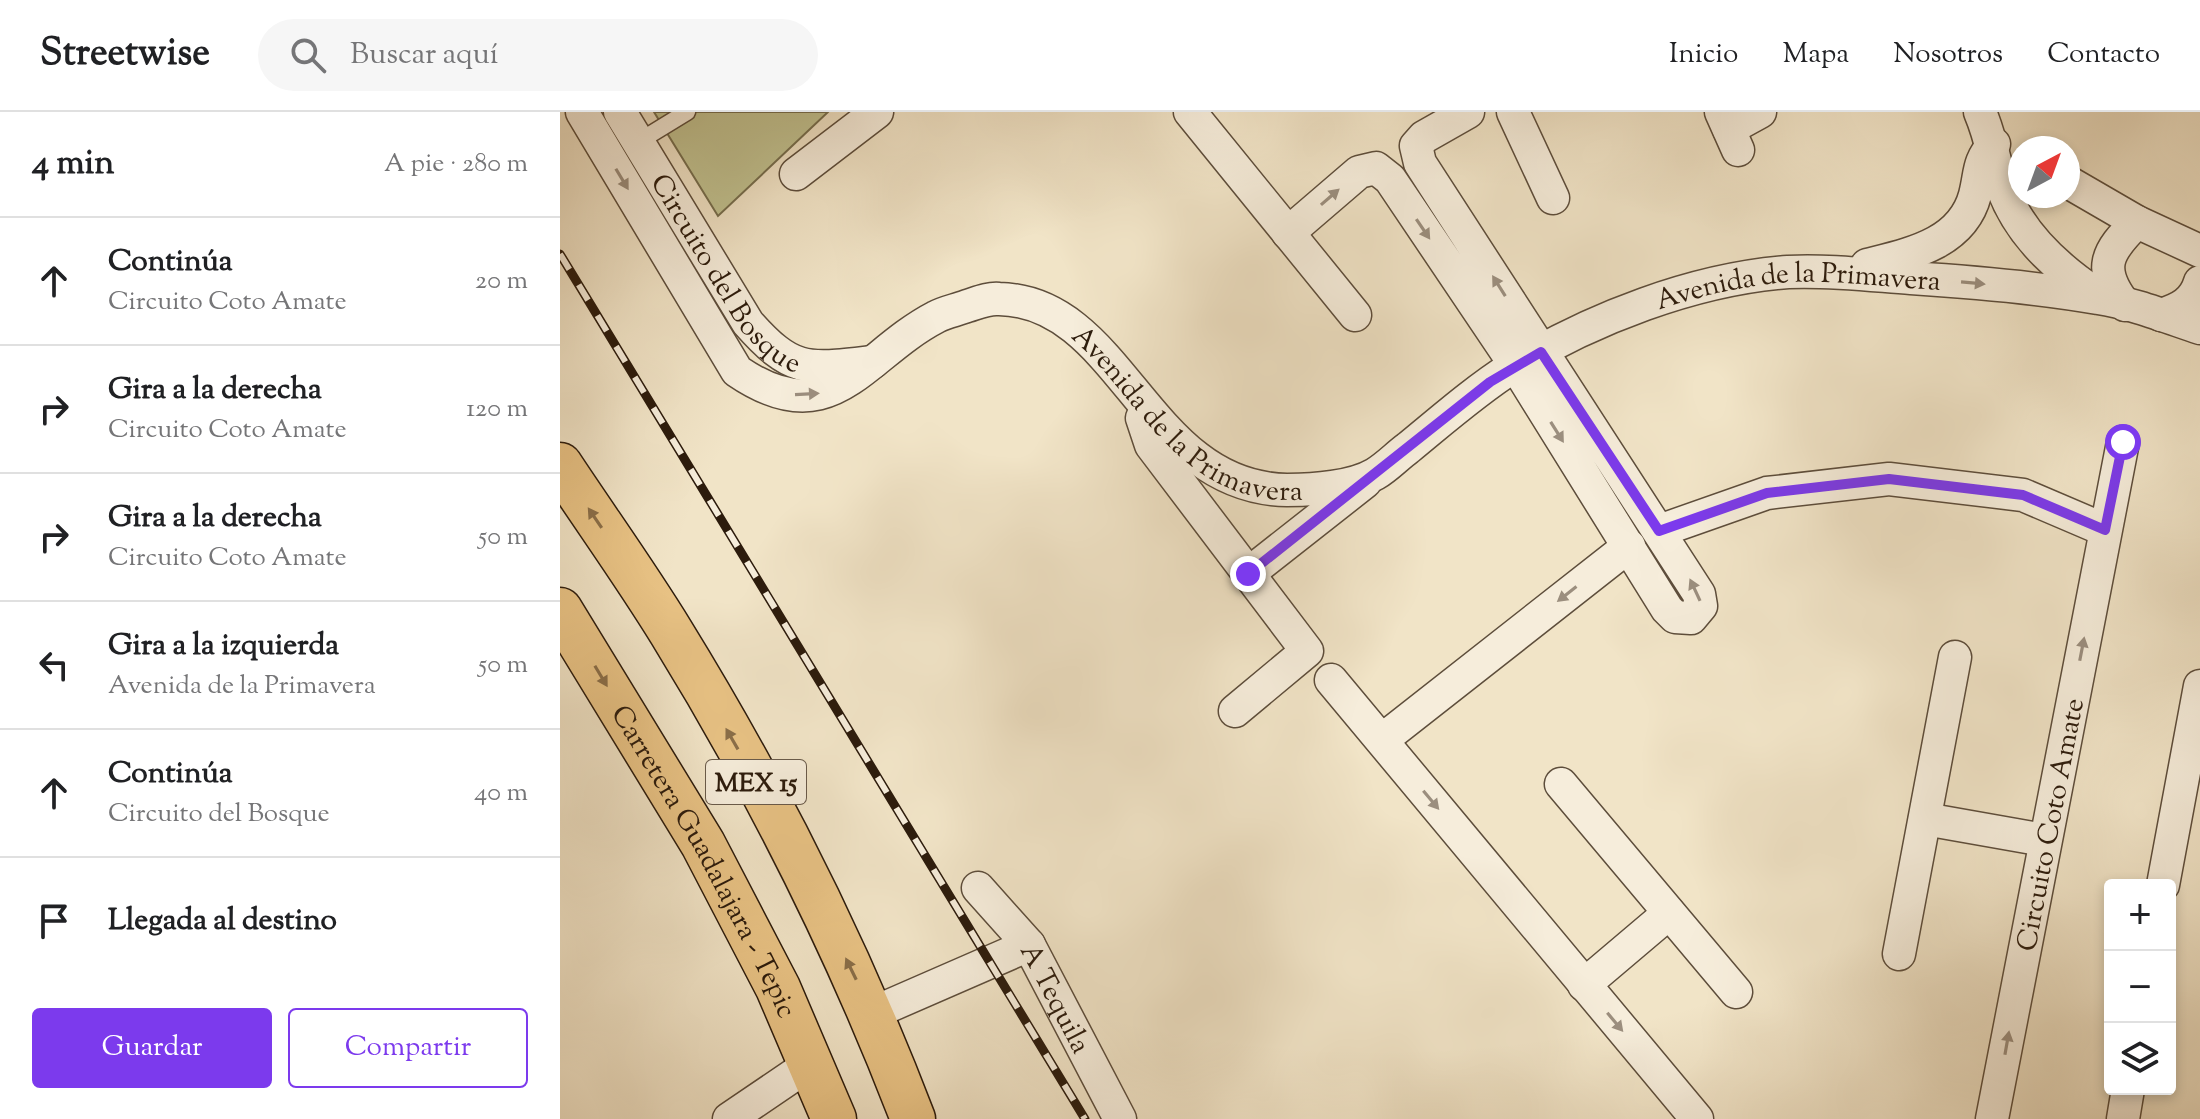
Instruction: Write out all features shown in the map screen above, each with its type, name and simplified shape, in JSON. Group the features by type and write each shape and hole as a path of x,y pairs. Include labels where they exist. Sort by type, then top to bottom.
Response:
{"highway":[{"name":"MEX 15","path":"560,465 671,632 787,836 873,1013 913,1119"},
{"name":"Carretera Guadalajara - Tepic","path":"560,610 703,844 778,988 834,1119"}],"street":[{"name":"Circuito del Bosque","path":"582,112 737,371"},
{"name":"Circuito del Bosque","path":"620,112 748,323 768,345 783,358 800,365 820,368 873,362"},
{"path":"796,174 877,112"},
{"path":"1190,112 1355,315"},
{"path":"1288,233 1359,172 1376,168 1390,179 1528,359 1659,531 1699,594 1701,606 1691,618 1675,617 1667,609 1629,546 1528,359 1420,163 1416,146 1424,137 1468,112"},
{"path":"1513,112 1553,198"},
{"path":"1729,130 1760,112"},
{"path":"1980,112 2007,147 2003,190 2031,239 2066,274 2114,302"},
{"path":"1840,272 1919,252 1948,236 1965,218 1975,196 1981,159 2007,147"},
{"path":"2080,189 2198,254"},
{"path":"2114,302 2107,263 2117,242 2137,222"},
{"name":"Avenida de la Primavera","path":"737,371 759,386 798,396 822,393 847,384 937,316 993,298 1033,301 1067,319 1106,359 1176,441 1201,462 1230,477 1287,490 1328,486 1374,475 1528,359 1611,319 1691,289 1786,272 1840,272 1978,283 2114,302 2200,328"},
{"path":"2161,315 2180,309 2197,293 2200,282"},
{"path":"1142,403 1144,429 1151,445 1307,651 1235,711"},
{"name":"Circuito Coto Amate","path":"1992,1119 2123,442"},
{"path":"1248,574 1374,475"},
{"path":"1659,531 1767,493 1889,479 2023,495 2105,530"},
{"path":"1382,740 1629,546"},
{"path":"1899,954 1955,657"},
{"path":"1331,680 1697,1119"},
{"path":"2164,879 2200,686"},
{"path":"1561,784 1736,992"},
{"path":"1925,819 2044,840"},
{"name":"A Tequila","path":"978,888 1029,945 1120,1119"},
{"path":"1584,985 1669,913"},
{"path":"873,1013 1029,945"},
{"path":"729,1119 810,1064"},
{"path":"2123,1119 2127,1095"}],"lane":[{"path":"638,142 687,112"}],"green space":[{"path":"654,112 828,112 718,216"}],"railway":[{"path":"560,254 1085,1119"}],"route":[{"path":"1248,574 1490,382 1541,352 1659,531 1767,493 1889,479 2023,495 2105,530 2123,442"}]}
